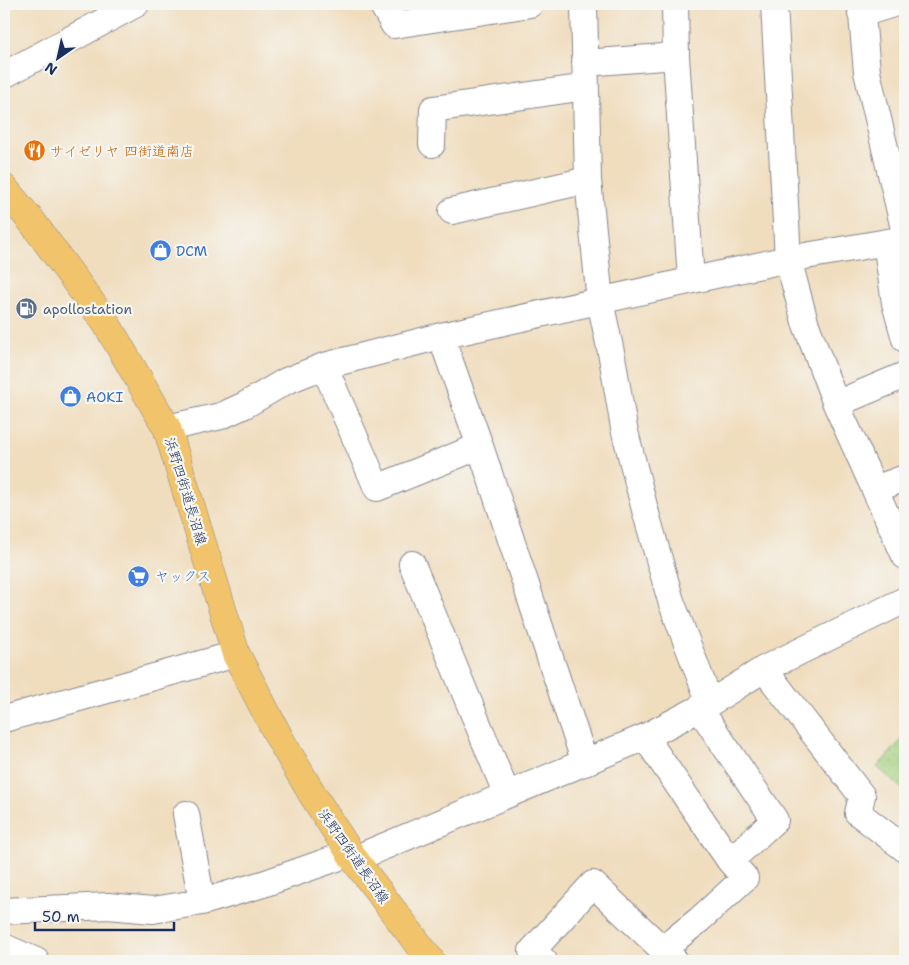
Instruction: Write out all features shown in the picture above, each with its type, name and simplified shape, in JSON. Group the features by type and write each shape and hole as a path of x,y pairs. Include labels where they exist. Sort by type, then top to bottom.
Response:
{"main road":[{"name":"浜野四街道長沼線","path":"4,188 33,223 106,324 167,428 236,654 281,741 352,856 431,961"}],"street":[{"path":"4,75 136,4"},
{"path":"382,4 394,26 530,4"},
{"path":"584,4 588,180 600,301 624,428 645,510 704,706 775,820 730,861"},
{"path":"674,4 691,280"},
{"path":"774,4 788,260 805,322 836,404 905,556"},
{"path":"893,4 861,9 867,72 899,238 895,303 905,339"},
{"path":"432,144 433,109 676,56"},
{"path":"452,211 588,180"},
{"path":"167,428 221,416 245,405 286,381 324,366 441,336 691,280 899,238"},
{"path":"441,336 480,446 584,763"},
{"path":"324,366 378,488 480,446"},
{"path":"836,404 905,375"},
{"path":"875,489 905,478"},
{"path":"412,564 507,795"},
{"path":"4,912 108,906 153,910 202,902 352,856 507,795 645,737 704,706 764,669 905,600"},
{"path":"4,719 236,654"},
{"path":"764,669 862,796 858,813 905,850"},
{"path":"544,961 532,951 593,884 669,955 699,920 744,878 730,861 645,737"},
{"path":"186,814 202,902"},
{"path":"4,947 36,961"}],"green space":[{"path":"905,736 905,791 877,767"}],"place":[{"name":"サイゼリヤ 四街道南店","path":"34,151"},
{"name":"DCM","path":"160,251"},
{"name":"apollostation","path":"27,309"},
{"name":"AOKI","path":"70,397"},
{"name":"ヤックス","path":"139,576"}]}
